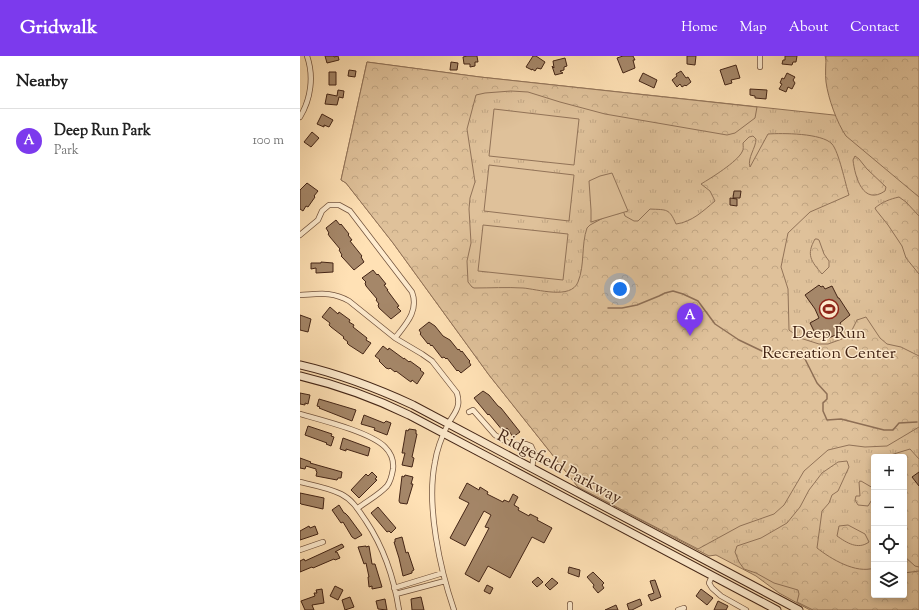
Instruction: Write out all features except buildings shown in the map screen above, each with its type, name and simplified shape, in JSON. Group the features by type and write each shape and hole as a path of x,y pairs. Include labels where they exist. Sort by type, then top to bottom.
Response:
{"main road":[{"name":"Ridgefield Parkway","path":"300,365 330,373 371,387 413,405 799,610"},
{"name":"Ridgefield Parkway","path":"300,376 342,388 378,401 443,433 777,610"}],"street":[{"path":"300,117 307,104 310,89 311,69 307,56"},
{"path":"760,56 760,67"},
{"path":"300,235 318,220 322,211 329,205 339,205 350,211 412,292 415,299 411,317 395,338"},
{"path":"300,295 332,294 349,301 395,338 432,361 457,393 458,407 443,433 434,464 433,499 436,542 445,581 454,610"},
{"path":"469,412 473,410 495,435 512,445 526,444 531,446 534,453 532,468"},
{"path":"300,414 367,436 385,447 392,456 393,466 388,485 358,508"},
{"path":"300,482 336,492 346,497 358,508 375,535 382,550 390,570 399,610"},
{"path":"300,550 323,542"},
{"path":"394,588 443,573"},
{"path":"712,576 709,583 716,592 746,610"},
{"path":"396,594 445,581"},
{"path":"678,610 684,608"}],"green space":[{"path":"825,56 919,56 919,610 810,610 779,593 756,576 716,555 709,556 578,487 489,375 393,243 346,183 341,180 367,62 480,77 843,116"},
{"path":"826,56 919,56 919,197 846,136 833,110 827,88"},
{"path":"367,62 480,77 757,107 755,118 735,133 727,135 605,114 528,92 511,91 476,95 467,129 475,182 470,198 469,209 471,243 467,261 468,282 474,288 523,288 553,292 568,291 578,282 587,228 605,217 620,202 625,216 634,221 638,221 650,209 667,211 676,224 682,223 697,216 715,201 710,191 701,184 723,170 735,160 743,151 743,143 749,137 753,136 756,139 749,164 750,167 768,134 802,134 827,140 835,148 849,195 810,212 788,233 781,267 788,289 789,330 800,338 819,344 828,344 842,339 852,330 857,320 866,317 880,338 887,344 901,347 919,356 919,427 887,446 865,447 849,445 828,450 804,471 784,505 774,514 740,526 698,549 578,487 489,375 393,243 346,183 341,180"},
{"path":"494,109 579,119 574,165 489,156"},
{"path":"855,156 886,187 885,191 877,195 871,195 862,188 858,181 854,167 853,160"},
{"path":"489,165 574,175 569,221 484,211"},
{"path":"612,173 628,211 591,222 589,181"},
{"path":"899,197 919,216 919,274 906,258 902,246 875,208 886,201"},
{"path":"483,225 568,234 563,280 478,271"},
{"path":"815,239 819,240 824,254 829,261 829,267 822,274 815,265 810,254"},
{"path":"910,449 919,459 919,567 915,566 907,559 907,454 894,454"},
{"path":"847,461 849,467 838,491 832,495 829,503 822,511 817,548 836,561 859,569 871,568 871,598 907,598 907,573 919,571 919,610 813,610 797,602 799,594 798,590 774,583 756,573 744,569 739,562 735,552 737,546 761,538 787,523 800,507 809,490 822,473 838,462"},
{"path":"861,481 871,487 871,501 868,506 858,505 855,500 856,496 860,496 859,482"},
{"path":"848,525 865,534 869,542 861,545 853,545 837,536 839,526"}],"waterway":[{"path":"608,308 622,308 637,305 673,291 683,294 698,301 715,324 739,340 762,351 791,352 805,359 817,383 827,394 827,399 823,403 823,411 827,420 841,419 884,430 893,430 899,423 917,422"}],"place":[{"name":"Deep Run Recreation Center","path":"829,309"},
{"name":"Deep Run Park","path":"690,336"}]}
